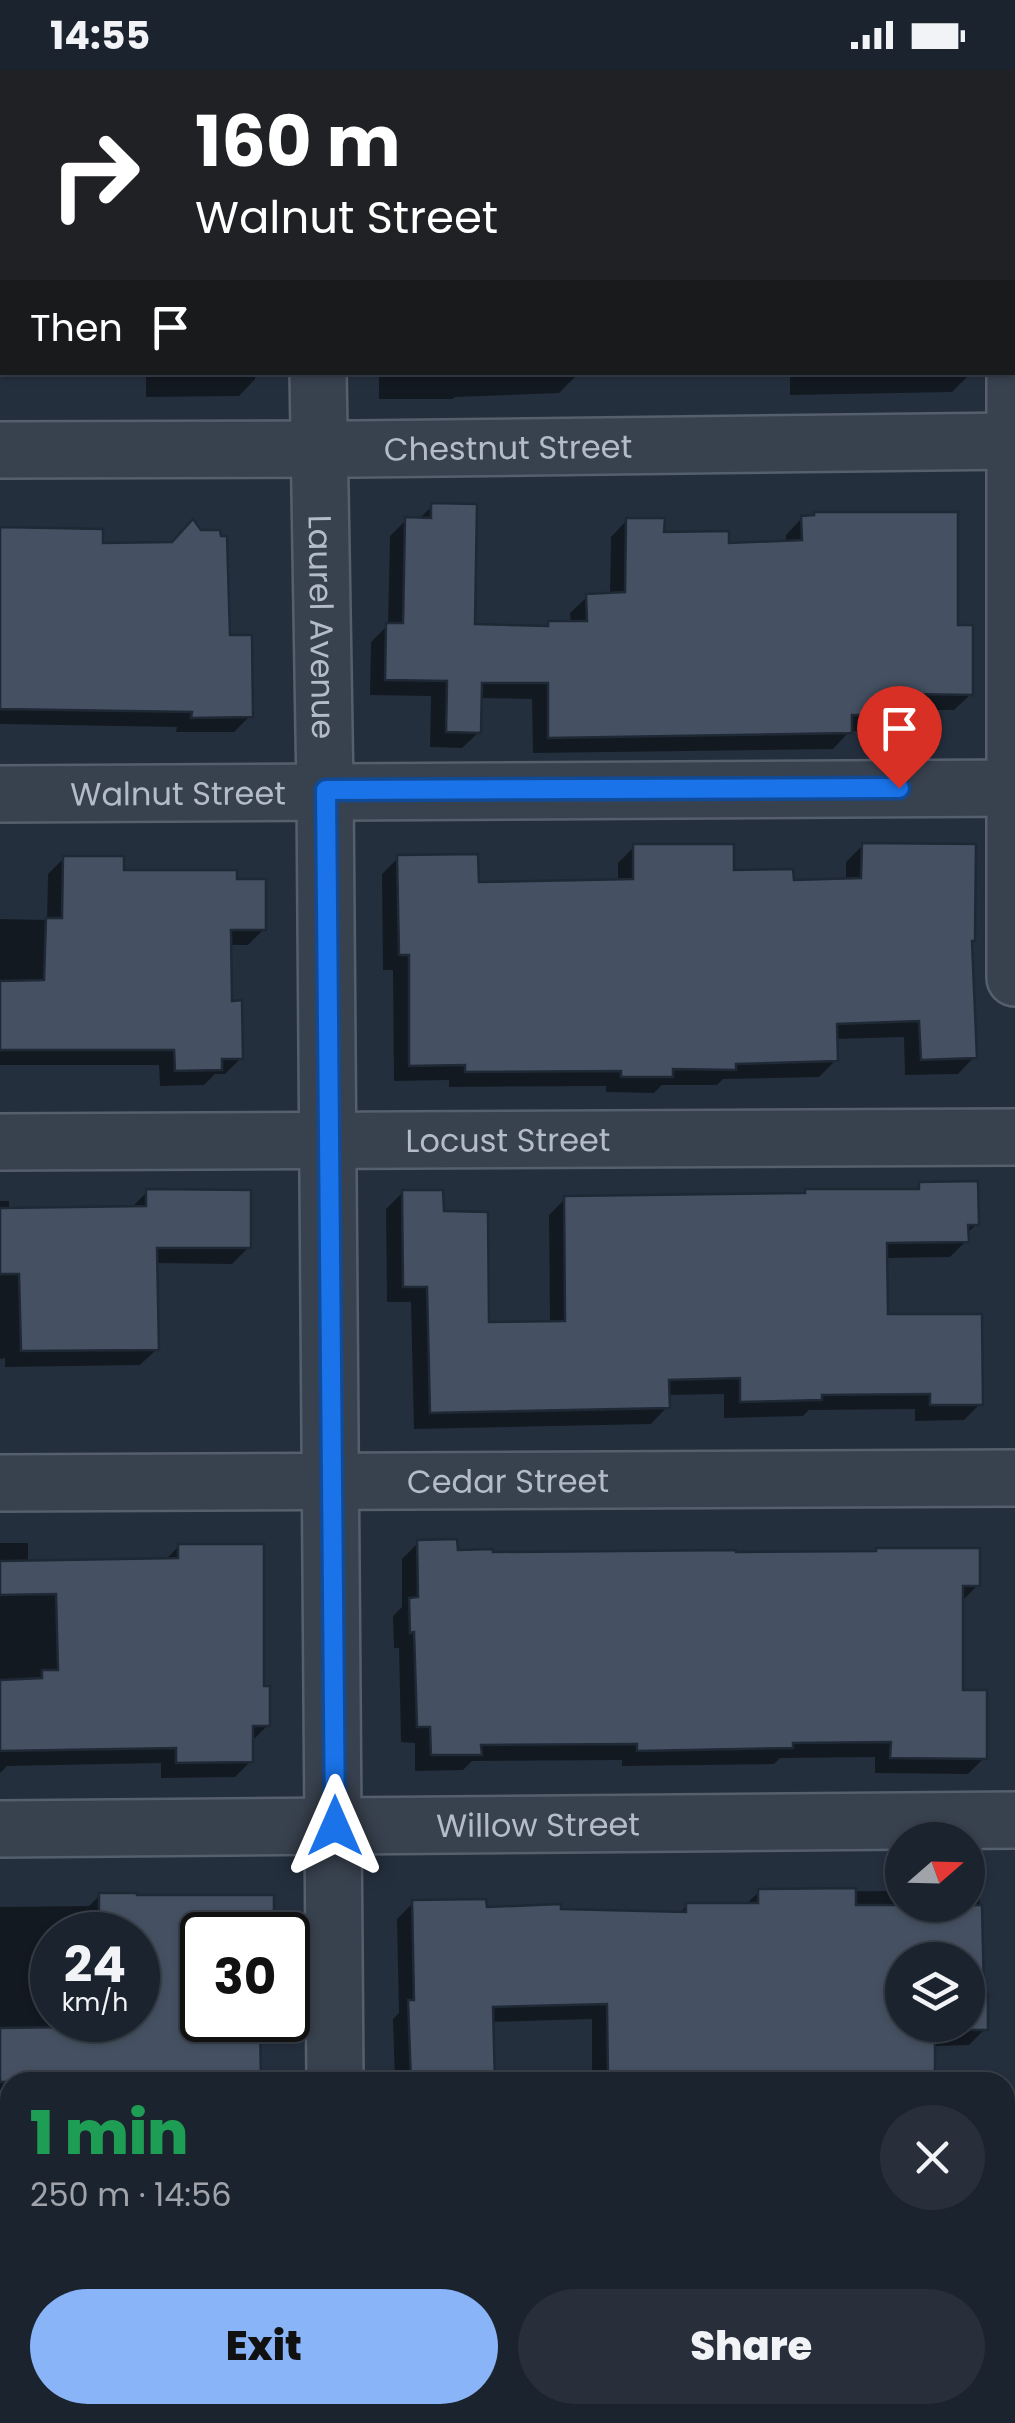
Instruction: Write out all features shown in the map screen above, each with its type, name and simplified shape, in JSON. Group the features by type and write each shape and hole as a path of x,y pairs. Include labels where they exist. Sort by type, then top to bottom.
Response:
{"street":[{"name":"Laurel Avenue","path":"318,375 326,790 336,2072"},
{"path":"1014,375 1015,978"},
{"name":"Chestnut Street","path":"0,450 1014,441"},
{"name":"Walnut Street","path":"0,794 1014,788"},
{"name":"Locust Street","path":"0,1142 1015,1137"},
{"name":"Cedar Street","path":"0,1483 1015,1478"},
{"name":"Willow Street","path":"0,1829 1015,1820"}],"building":[{"path":"431,503 477,504 475,624 548,626 548,621 587,621 586,594 625,592 626,518 665,518 664,532 729,531 729,543 802,540 801,516 814,512 958,512 958,625 973,625 973,695 909,694 909,716 852,715 852,733 548,738 548,683 482,683 481,733 446,732 447,681 385,680 386,623 403,623 405,517 431,518"},
{"path":"193,519 201,530 220,530 221,536 227,536 230,635 252,635 253,717 191,718 192,712 0,709 0,527 103,529 103,543 172,542"},
{"path":"862,843 976,844 972,941 977,1058 921,1060 919,1021 837,1024 838,1061 736,1064 736,1070 673,1069 673,1077 621,1077 621,1071 465,1072 465,1065 409,1066 409,955 399,955 397,855 478,854 479,882 633,879 633,844 734,844 734,870 793,869 794,880 861,878"},
{"path":"63,856 124,856 124,870 237,870 237,879 266,879 266,930 231,930 232,1001 242,1000 243,1059 222,1059 222,1070 175,1071 174,1050 0,1050 0,981 44,980 46,918 62,918"},
{"path":"978,1181 979,1225 968,1225 969,1242 887,1243 888,1314 982,1314 983,1405 930,1405 930,1394 822,1395 822,1400 740,1402 740,1378 669,1380 670,1408 430,1413 427,1287 403,1287 402,1190 443,1190 444,1211 488,1212 489,1322 565,1321 564,1196 919,1189 919,1182"},
{"path":"146,1189 251,1190 251,1248 157,1248 159,1350 21,1351 19,1274 0,1274 0,1208 146,1206"},
{"path":"457,1539 458,1550 493,1552 980,1548 980,1586 963,1586 963,1690 987,1690 987,1759 890,1758 891,1742 637,1751 637,1744 481,1745 482,1755 431,1755 430,1727 417,1727 409,1598 418,1597 417,1540"},
{"path":"178,1544 264,1544 264,1686 270,1686 270,1726 253,1726 253,1762 176,1763 176,1748 0,1751 0,1680 42,1678 42,1670 58,1670 56,1594 0,1595 0,1561 178,1558"},
{"path":"856,1888 856,1905 885,1905 885,1922 982,1922 983,1942 885,1942 885,2042 935,2042 935,2072 608,2072 607,2004 493,2007 495,2072 411,2072 408,2000 414,2000 412,1900 486,1899 487,1907 561,1904 561,1909 686,1912 686,1903 758,1903 758,1889"},
{"path":"99,1893 274,1895 274,1912 180,1912 180,2042 260,2042 261,2072 0,2072 0,2028 30,2028 30,2042 160,2042 160,1912 99,1912"},
{"path":"985,1994 988,1994 985,2030"}],"route":[{"path":"335,1826 326,790 899,788"}]}
